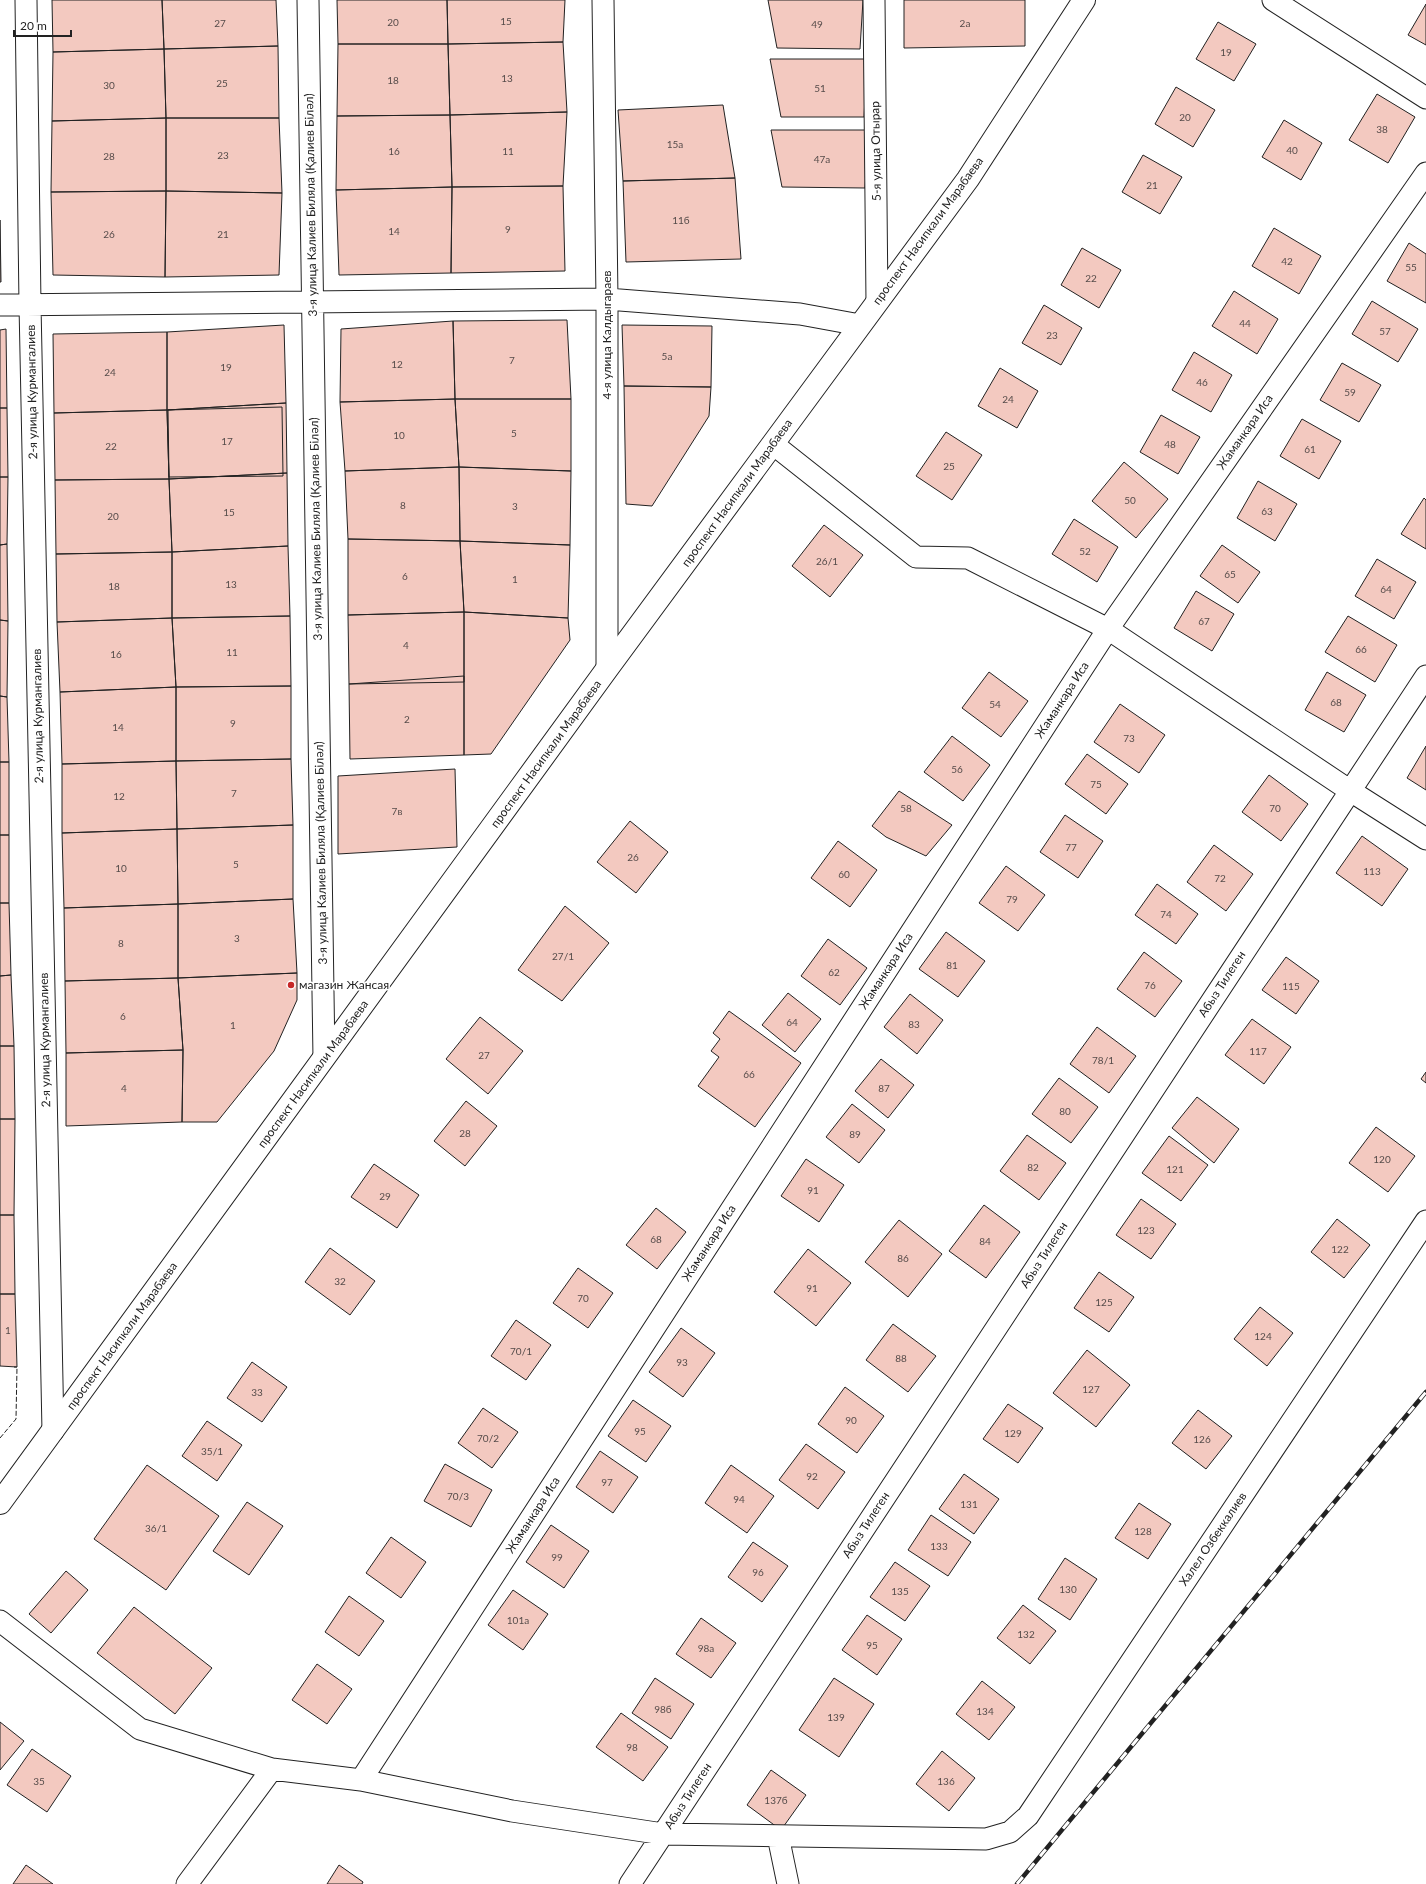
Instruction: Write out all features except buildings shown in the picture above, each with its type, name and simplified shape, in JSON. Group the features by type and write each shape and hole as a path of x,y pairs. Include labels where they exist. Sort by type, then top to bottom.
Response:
{"main road":[{"name":"проспект Насипкали Марабаева","path":"0,1503 607,669 968,179 1084,0"}],"street":[{"name":"2-я улица Курмангалиев","path":"26,0 30,304 53,1431"},
{"name":"3-я улица Калиев Биляла (Қалиев Біләл)","path":"308,0 324,1058"},
{"name":"4-я улица Калдыгараев","path":"603,0 607,298 607,669"},
{"name":"5-я улица Отырар","path":"874,0 877,302"},
{"path":"1273,0 1426,98"},
{"name":"Жаманкара Иса","path":"361,1780 1108,628 1426,173"},
{"path":"0,305 607,298 800,314 860,325"},
{"path":"773,444 916,557 968,558 1108,628 1349,790 1426,839"},
{"name":"Абыз Тилеген","path":"630,1884 1349,790 1426,676"},
{"name":"Халел Озбеккалиев","path":"0,1621 140,1729 272,1769 361,1780 512,1811 664,1834 986,1839 1010,1832 1028,1816 1426,1220"},
{"path":"187,1884 272,1769"},
{"path":"778,1836 788,1884"}],"railway":[{"path":"1017,1884 1426,1392"}],"fence":[{"path":"0,1438 16,1419 17,1367 14,1367"}],"place":[{"name":"магазин Жансая","path":"291,985"}]}
